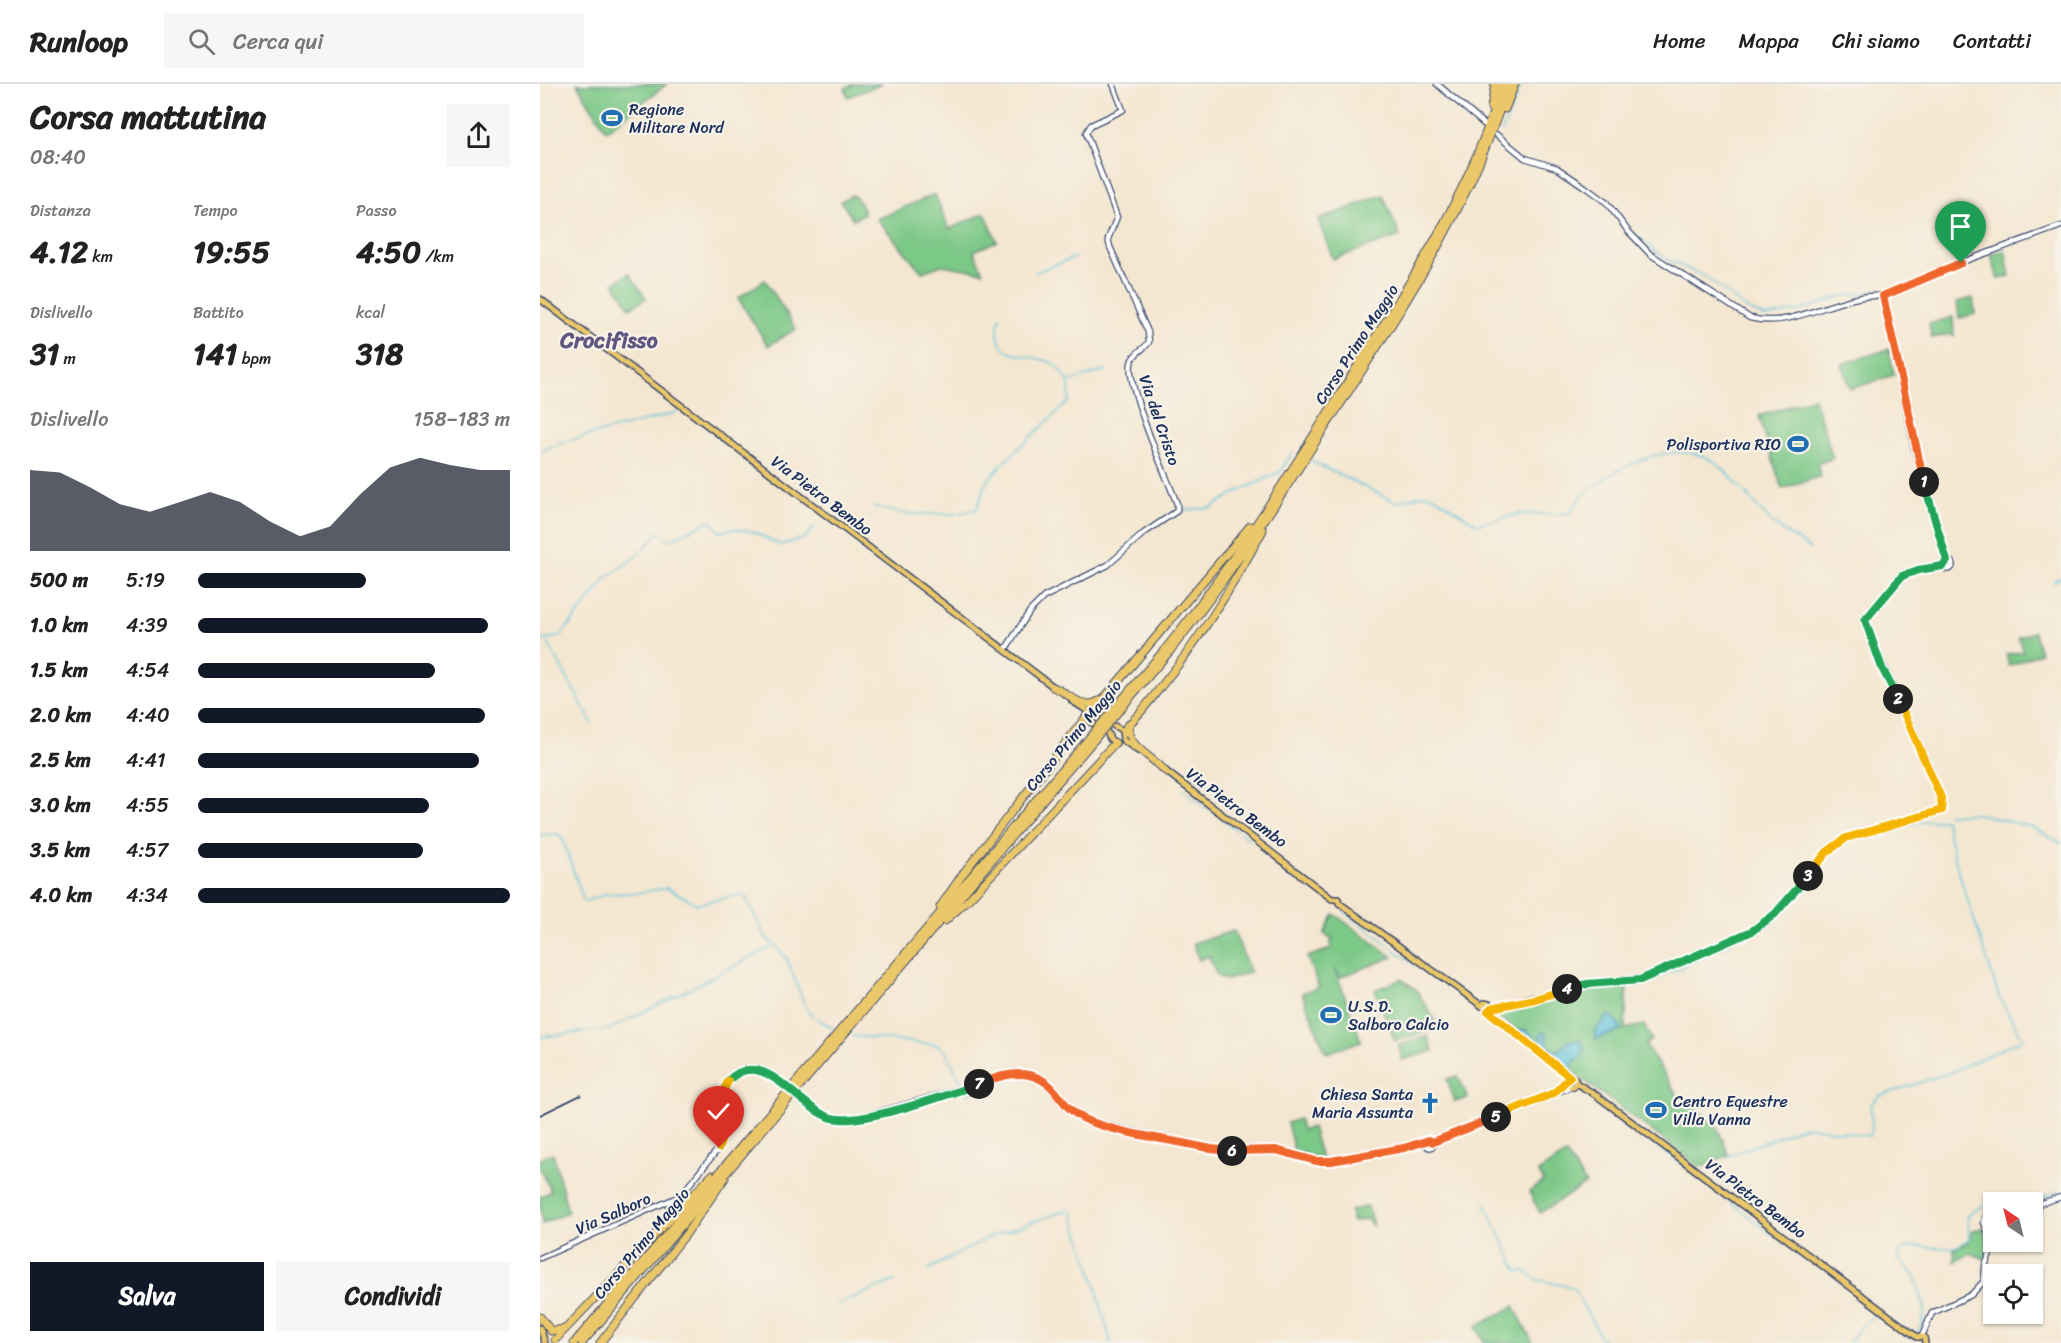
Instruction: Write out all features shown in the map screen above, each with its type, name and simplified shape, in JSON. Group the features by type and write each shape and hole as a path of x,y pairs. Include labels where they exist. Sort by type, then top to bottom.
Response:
{"highway":[{"path":"1479,160 1495,84"},
{"name":"Corso Primo Maggio","path":"1168,650 1271,501 1434,244 1479,160 1502,84"},
{"name":"Corso Primo Maggio","path":"574,1343 747,1147 1168,650 1232,570 1439,248 1479,160 1508,84"},
{"path":"1479,160 1515,84"},
{"path":"1123,736 1130,723 1194,646 1232,590 1284,491"},
{"path":"912,950 962,875 1089,712 1271,501"},
{"path":"1053,687 1083,704 1089,705 1101,699"},
{"path":"1130,723 1128,734 1132,742 1165,771"},
{"path":"912,950 968,900 1115,743"},
{"name":"Corso Primo Maggio","path":"582,1343 728,1162 912,950"},
{"path":"600,1343 692,1227 747,1147"},
{"path":"555,1341 696,1189 728,1162"},
{"path":"540,1318 550,1331 565,1329"}],"main road":[{"name":"Via Pietro Bembo","path":"540,299 1053,687 1089,712 1099,711 1104,720 1165,771 1332,899 1332,905 1339,903 1482,1006 1484,1011 1489,1009"},
{"name":"Via Pietro Bembo","path":"1089,712 1090,722 1106,730 1115,743"},
{"path":"1115,743 1123,736"},
{"path":"1489,1009 1573,1085"},
{"name":"Via Pietro Bembo","path":"1573,1085 1596,1095 1918,1339"},
{"path":"540,1318 555,1341 546,1343 540,1328"},
{"path":"1918,1339 1925,1343"}],"street":[{"name":"Via del Cristo","path":"1005,650 1030,611 1044,597 1108,565 1144,533 1177,511 1177,504 1142,410 1131,370 1134,356 1148,344 1149,336 1110,247 1108,239 1117,217 1086,133 1091,126 1123,110 1113,84"},
{"path":"1437,84 1485,125"},
{"path":"1497,135 1526,158 1557,168 1586,187 1607,204 1650,254 1750,318 1768,321 1783,320 1843,300 1883,296 1965,261 2061,226"},
{"path":"1489,1009 1535,999 1578,986 1649,977 1761,927 1787,901 1827,852 1843,840 1940,812 1942,804 1930,771 1906,713 1882,668 1865,620 1902,576 1945,564 1914,448 1883,296"},
{"name":"Via Salboro","path":"540,1258 680,1196 719,1148 724,1128 722,1100 728,1082 739,1072 752,1069 765,1072 808,1106 829,1118 854,1119 1015,1073 1033,1076 1044,1082 1072,1112 1086,1120 1211,1149 1276,1150 1321,1162 1426,1143 1431,1148 1433,1142 1573,1085"},
{"path":"1560,1090 1569,1079"},
{"path":"2043,1203 2061,1197"},
{"path":"1918,1339 1932,1313 1971,1295 1984,1281 1985,1266 1991,1252"}],"green space":[{"name":"Regione Militare Nord","path":"577,84 667,84 606,131"},
{"path":"854,84 882,84 848,97 845,88"},
{"path":"935,194 949,229 985,213 997,241 974,251 983,272 942,265 922,272 877,219"},
{"path":"851,195 856,197 865,213 853,220 841,201"},
{"path":"1383,195 1400,236 1333,259 1318,220"},
{"path":"2005,250 2010,276 1998,279 1991,255"},
{"path":"629,273 646,298 630,308 614,283"},
{"path":"765,280 796,329 768,346 738,298"},
{"path":"1973,298 1975,314 1959,318 1957,302"},
{"path":"1953,317 1954,336 1951,334 1932,338 1929,324"},
{"path":"1889,349 1894,375 1850,389 1842,364"},
{"name":"Polisportiva RIO","path":"1814,398 1833,458 1817,464 1821,476 1782,489 1759,416"},
{"path":"2034,632 2040,653 2009,666 2006,654 2023,652 2018,637"},
{"path":"1334,914 1393,957 1340,977 1335,969 1361,1041 1326,1053 1302,993 1319,987 1307,957 1328,950 1332,946 1330,944 1333,939 1324,934"},
{"path":"1234,931 1250,972 1227,980 1217,976 1209,956 1199,960 1193,943"},
{"path":"1401,979 1416,989 1435,1020 1430,1030 1395,1041 1375,990"},
{"path":"1625,983 1627,987 1625,1029 1644,1025 1652,1040 1645,1044 1680,1099 1684,1097 1718,1129 1729,1155 1700,1167 1492,1012 1587,986"},
{"path":"1428,1036 1433,1051 1402,1060 1399,1045"},
{"path":"1458,1076 1468,1098 1455,1102 1447,1079"},
{"path":"1299,1119 1302,1130 1312,1127 1321,1158 1294,1151 1287,1123"},
{"path":"553,1153 568,1212 542,1224 540,1197 551,1191 540,1168 540,1159"},
{"path":"1566,1154 1586,1184 1540,1213 1529,1192 1544,1181 1538,1172"},
{"path":"1368,1206 1373,1226 1366,1219 1353,1222 1350,1211"},
{"path":"1982,1227 1983,1252 1989,1252 1985,1259 1970,1253 1955,1262 1954,1249 1969,1242 1972,1232"},
{"path":"1514,1306 1533,1343 1485,1343 1476,1327"}],"water":[{"path":"1608,1015 1612,1016 1622,1030 1596,1039 1594,1032"},
{"path":"1526,1030 1541,1043 1541,1033 1545,1032 1548,1046 1557,1052 1569,1041 1580,1040 1584,1054 1572,1064 1573,1069 1569,1070 1518,1032"}],"waterway":[{"path":"1502,132 1522,84"},
{"path":"1636,235 1664,258 1704,276 1747,309 1765,317 1802,310 1842,296 1879,291 1880,293"},
{"path":"1036,272 1076,257"},
{"path":"1000,317 998,333 1000,343 1006,350 1054,364 1069,382"},
{"path":"874,507 908,514 956,514 977,509 986,483 1002,464 1069,401 1069,382 1106,370"},
{"path":"540,451 574,439 677,412"},
{"path":"1311,461 1396,502 1426,494 1432,495 1477,524 1519,514 1568,514 1582,496 1610,475 1646,458 1683,452 1700,455 1716,463 1773,523 1810,549"},
{"path":"1183,510 1211,508 1233,494 1280,472 1292,453"},
{"path":"540,641 561,636 607,577 636,557 659,532 670,540 711,520 720,532 733,529 752,531 780,545 805,538 814,527"},
{"path":"2053,582 2061,577"},
{"path":"548,643 592,723"},
{"path":"1183,790 1213,812"},
{"path":"1947,814 1979,814 2031,827 2061,843"},
{"path":"1220,817 1237,830"},
{"path":"1728,1156 1805,1126 1869,1136 1872,1131 1871,1105 1879,1096 1949,1073 2023,1039 2000,999 1957,867 1945,820 1917,822 1859,838"},
{"path":"1240,832 1249,840"},
{"path":"540,835 557,834 562,837 584,902 606,894 636,893 667,888 697,904 744,894 765,936 786,957 806,1008 812,1016"},
{"path":"1838,848 1849,841"},
{"path":"1755,933 1775,920 1834,852"},
{"path":"1279,862 1290,870"},
{"path":"1344,911 1416,966"},
{"path":"1670,972 1732,943"},
{"path":"540,1037 610,1029 770,948"},
{"path":"1653,979 1665,974"},
{"path":"1631,987 1648,981"},
{"path":"816,1018 833,1028"},
{"path":"853,1036 938,1045 947,1053 962,1084"},
{"path":"967,1093 1014,1077"},
{"path":"1602,1106 1698,1177"},
{"path":"1700,1179 1784,1243"},
{"path":"2043,1197 2061,1191"},
{"path":"1485,1204 1518,1272 1525,1271 1538,1280 1573,1287 1604,1343"},
{"path":"1916,1332 1922,1325 1925,1309 1915,1276 1898,1259 1901,1251 1917,1246 1945,1248 1962,1244 1969,1238 1968,1216 1983,1206"},
{"path":"1071,1209 1093,1276 1111,1343"},
{"path":"929,1269 992,1236 1067,1210"},
{"path":"838,1304 896,1280"},
{"path":"1849,1343 1865,1322 1877,1317 1890,1323 1908,1338 1912,1336"}],"tram line":[{"path":"540,1115 581,1095"}],"place":[{"name":"Regione Militare Nord","path":"612,118"},
{"name":"Polisportiva RIO","path":"1798,444"},
{"name":"U.S.D. Salboro Calcio","path":"1331,1015"},
{"name":"Chiesa Santa Maria Assunta","path":"1430,1103"},
{"name":"Centro Equestre Villa Vanna","path":"1656,1110"}],"district":[{"name":"Crocifisso","path":"609,340"}],"route":[{"path":"719,1148 724,1134 722,1100 725,1087 739,1072 752,1069 759,1069 769,1074 815,1111 837,1120 864,1117 950,1094 1003,1075 1023,1074 1033,1076 1049,1085 1072,1112 1094,1123 1211,1149 1285,1151 1321,1162 1397,1150 1426,1143 1429,1140 1433,1142 1560,1090 1570,1077 1491,1016 1488,1011 1491,1008 1535,999 1587,984 1640,980 1649,977 1761,927 1797,891 1827,852 1843,840 1937,814 1942,810 1941,798 1922,750 1906,713 1882,668 1865,620 1891,586 1902,576 1924,568 1943,566 1947,561 1914,448 1883,296 1890,291 1961,263"}]}
